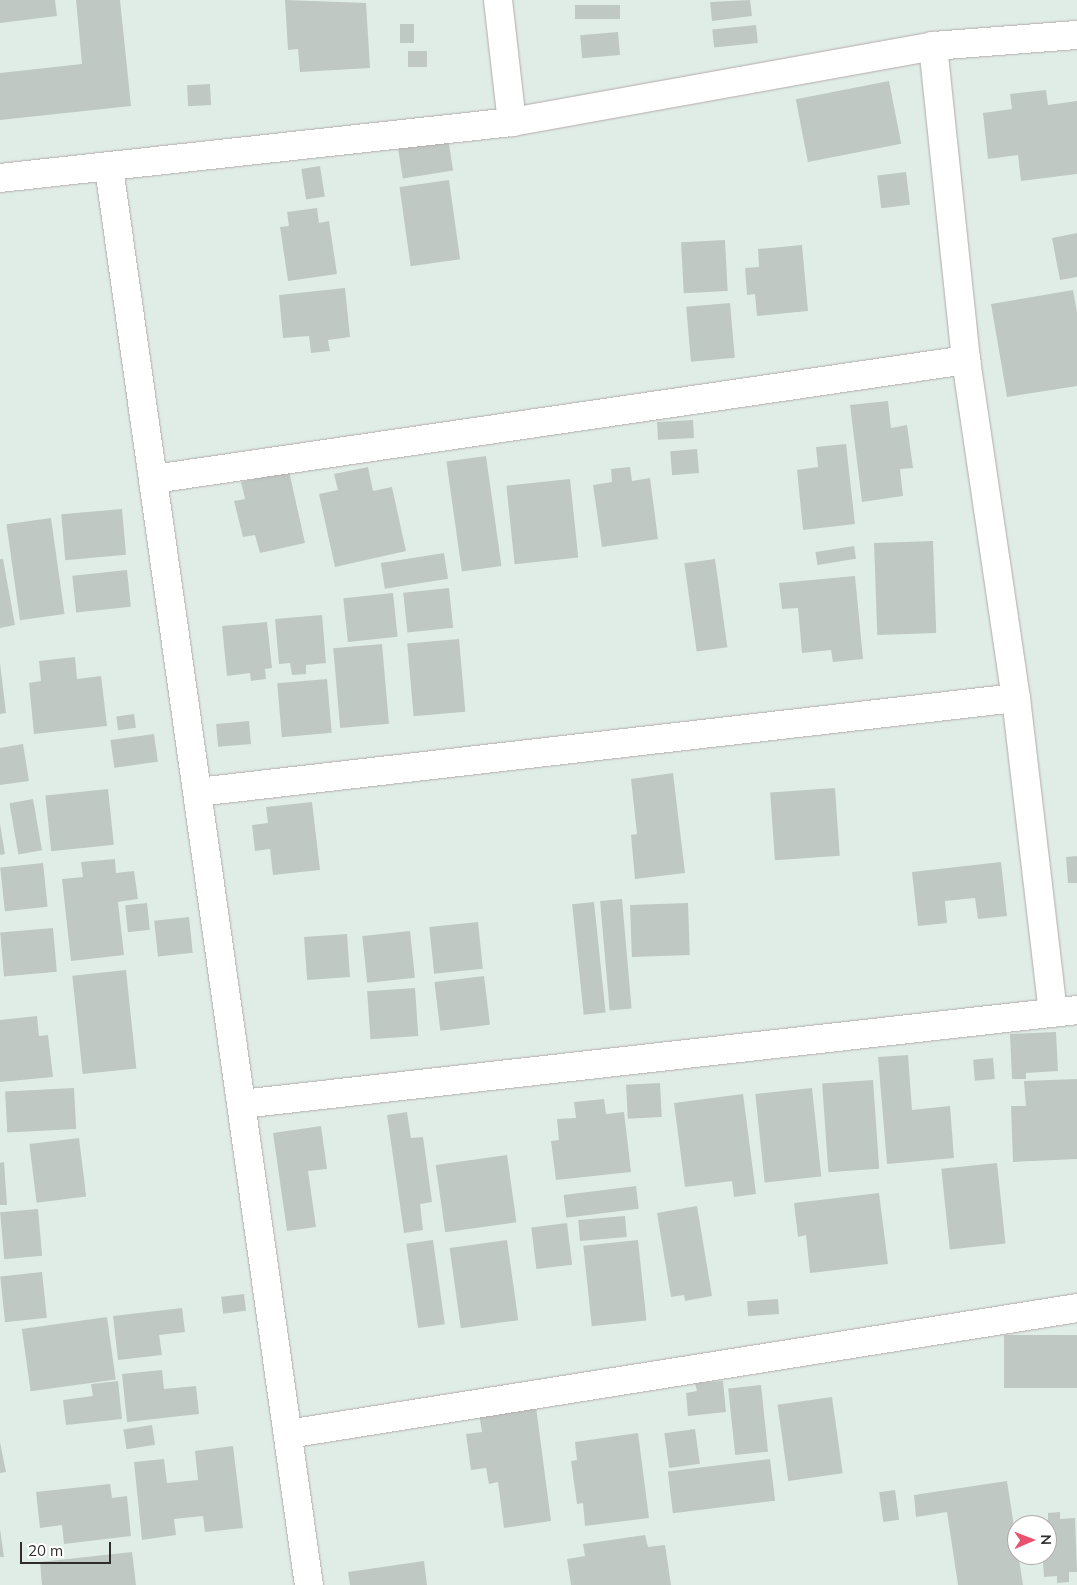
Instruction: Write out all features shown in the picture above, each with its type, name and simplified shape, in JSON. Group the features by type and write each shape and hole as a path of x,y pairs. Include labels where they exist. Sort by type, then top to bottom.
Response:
{"street":[{"path":"498,0 512,122"},
{"path":"0,178 109,168 512,122 933,46 1077,35"},
{"path":"242,1104 1065,1011 966,360 933,46"},
{"path":"109,168 310,1585"},
{"path":"154,479 966,360"},
{"path":"198,792 1016,698"},
{"path":"288,1434 1077,1308"}],"building":[{"path":"0,0 55,0 57,16 0,23"},
{"path":"76,0 120,0 131,106 0,120 0,73 82,64"},
{"path":"285,0 366,3 370,68 300,72 298,49 288,50"},
{"path":"750,0 752,16 712,21 710,2"},
{"path":"575,5 620,5 620,19 575,19"},
{"path":"400,24 414,24 414,43 400,43"},
{"path":"756,25 758,43 714,48 712,30"},
{"path":"618,32 620,55 582,58 580,35"},
{"path":"408,51 427,51 427,67 408,67"},
{"path":"889,81 901,144 808,162 796,99"},
{"path":"210,84 211,105 188,106 187,85"},
{"path":"1046,90 1048,105 1077,101 1077,174 1021,181 1018,155 988,159 983,113 1012,109 1010,94"},
{"path":"448,138 453,171 403,179 398,146"},
{"path":"320,166 325,197 306,200 301,169"},
{"path":"906,172 910,205 881,208 877,176"},
{"path":"449,180 460,259 411,266 399,187"},
{"path":"317,208 319,223 329,221 337,274 288,281 280,227 289,226 287,212"},
{"path":"1077,233 1077,277 1060,280 1052,238"},
{"path":"725,240 728,291 684,293 681,242"},
{"path":"802,245 808,311 757,316 755,294 747,295 745,268 759,267 758,249"},
{"path":"345,288 350,337 328,340 330,351 311,353 309,336 283,338 279,295"},
{"path":"1073,290 1077,312 1077,386 1007,397 991,304"},
{"path":"730,303 735,358 691,362 686,307"},
{"path":"888,401 891,428 907,425 913,468 900,469 903,496 862,502 850,405"},
{"path":"693,420 694,438 658,440 657,422"},
{"path":"846,444 855,524 803,530 797,470 818,467 816,447"},
{"path":"697,449 699,473 672,475 670,451"},
{"path":"486,456 501,566 462,571 446,462"},
{"path":"368,467 373,491 392,487 406,551 335,567 319,494 338,490 334,474"},
{"path":"630,467 632,481 650,478 658,539 602,547 593,485 612,482 611,469"},
{"path":"289,471 305,543 260,553 255,535 243,537 234,501 245,499 241,482"},
{"path":"570,479 578,558 515,564 506,486"},
{"path":"122,509 126,555 65,560 61,514"},
{"path":"51,518 64,614 20,620 6,524"},
{"path":"933,541 936,633 877,635 874,543"},
{"path":"854,546 856,559 818,565 815,552"},
{"path":"444,553 448,579 385,589 381,563"},
{"path":"0,559 3,559 15,625 0,628"},
{"path":"715,559 727,647 697,651 684,563"},
{"path":"127,570 131,607 76,613 72,576"},
{"path":"855,576 863,659 833,662 831,650 802,653 798,608 782,609 779,583"},
{"path":"449,588 453,628 407,633 403,593"},
{"path":"393,593 398,637 348,642 343,598"},
{"path":"322,615 326,663 306,665 306,674 292,675 290,663 279,664 275,619"},
{"path":"267,622 272,668 265,669 266,679 251,681 250,673 227,676 222,626"},
{"path":"459,639 465,712 414,716 407,644"},
{"path":"382,644 389,724 340,728 333,648"},
{"path":"75,657 77,679 101,676 107,726 34,734 29,683 41,681 39,661"},
{"path":"0,663 6,713 0,714"},
{"path":"327,679 332,733 282,737 277,683"},
{"path":"134,714 136,728 118,730 116,717"},
{"path":"249,721 251,744 218,747 216,724"},
{"path":"154,734 158,762 114,768 110,740"},
{"path":"23,744 29,781 0,785 0,748"},
{"path":"673,773 685,873 635,879 631,835 637,834 631,779"},
{"path":"835,788 840,856 775,860 770,793"},
{"path":"108,789 114,845 51,851 45,796"},
{"path":"33,799 42,850 18,854 9,803"},
{"path":"312,802 320,870 273,875 270,849 255,851 252,825 268,823 266,807"},
{"path":"0,824 5,854 0,855"},
{"path":"1077,856 1077,883 1068,883 1066,857"},
{"path":"115,859 116,873 134,871 138,899 118,902 124,955 71,961 62,879 83,877 81,862"},
{"path":"1001,862 1007,916 978,919 975,898 945,901 947,923 918,926 912,872"},
{"path":"43,863 48,907 5,911 0,867"},
{"path":"622,899 632,1009 610,1010 600,901"},
{"path":"594,902 606,1012 584,1015 572,904"},
{"path":"147,903 150,930 128,932 125,905"},
{"path":"688,903 690,955 632,957 630,905"},
{"path":"189,917 193,953 158,956 154,921"},
{"path":"478,922 483,969 434,974 429,927"},
{"path":"53,928 57,972 4,976 0,933"},
{"path":"410,931 415,978 367,983 362,936"},
{"path":"347,934 350,977 307,980 304,937"},
{"path":"126,970 136,1068 83,1074 72,976"},
{"path":"484,976 490,1025 440,1031 434,982"},
{"path":"415,988 418,1036 370,1039 367,991"},
{"path":"37,1016 39,1036 48,1035 53,1077 0,1082 0,1020"},
{"path":"1056,1032 1058,1071 1026,1073 1026,1079 1012,1079 1010,1034"},
{"path":"908,1055 912,1110 950,1106 954,1158 887,1164 878,1057"},
{"path":"993,1058 995,1079 975,1081 973,1060"},
{"path":"1077,1079 1077,1159 1013,1162 1011,1106 1026,1106 1024,1081"},
{"path":"873,1080 879,1169 828,1172 822,1084"},
{"path":"660,1083 662,1117 628,1119 626,1085"},
{"path":"74,1088 76,1129 7,1133 5,1092"},
{"path":"812,1088 821,1177 765,1182 755,1094"},
{"path":"743,1094 756,1194 734,1197 732,1181 685,1187 674,1103"},
{"path":"604,1099 606,1114 624,1112 631,1172 556,1180 551,1141 559,1140 557,1119 576,1118 574,1102"},
{"path":"407,1112 411,1138 423,1137 432,1202 420,1204 423,1230 404,1233 387,1115"},
{"path":"321,1126 327,1169 308,1171 316,1227 287,1231 273,1133"},
{"path":"79,1138 86,1197 37,1203 29,1144"},
{"path":"507,1155 516,1222 445,1232 436,1165"},
{"path":"4,1162 7,1205 0,1205 0,1163"},
{"path":"997,1163 1005,1244 950,1249 941,1169"},
{"path":"636,1186 639,1209 566,1218 564,1195"},
{"path":"879,1193 888,1264 810,1273 806,1235 798,1237 794,1203"},
{"path":"697,1206 712,1296 685,1301 684,1295 671,1297 657,1213"},
{"path":"38,1209 42,1256 4,1259 0,1212"},
{"path":"625,1216 627,1237 580,1241 578,1220"},
{"path":"567,1223 572,1265 536,1269 531,1227"},
{"path":"433,1240 445,1324 418,1328 406,1244"},
{"path":"507,1240 518,1320 461,1328 450,1248"},
{"path":"638,1240 646,1321 592,1326 583,1246"},
{"path":"42,1272 47,1318 5,1322 0,1276"},
{"path":"244,1294 246,1311 223,1314 221,1297"},
{"path":"778,1299 779,1314 748,1316 747,1301"},
{"path":"182,1308 185,1332 159,1335 162,1355 118,1360 113,1316"},
{"path":"107,1317 116,1379 31,1391 22,1329"},
{"path":"1004,1335 1077,1335 1077,1388 1004,1388"},
{"path":"162,1370 164,1389 196,1386 199,1414 127,1422 122,1374"},
{"path":"118,1381 122,1419 66,1425 63,1400 93,1396 91,1384"},
{"path":"723,1381 726,1412 688,1416 686,1393 697,1391 695,1383"},
{"path":"761,1385 768,1452 735,1455 728,1388"},
{"path":"832,1397 843,1473 788,1481 778,1405"},
{"path":"536,1407 551,1521 504,1528 498,1482 489,1484 486,1468 471,1470 466,1434 482,1432 479,1414"},
{"path":"152,1425 155,1445 126,1449 123,1430"},
{"path":"695,1429 700,1464 669,1468 664,1433"},
{"path":"638,1433 649,1518 585,1526 583,1503 577,1504 571,1461 577,1460 575,1442"},
{"path":"0,1442 6,1472 0,1473"},
{"path":"233,1446 243,1528 205,1532 203,1516 174,1519 176,1535 142,1540 134,1462 164,1459 167,1483 198,1480 195,1451"},
{"path":"770,1459 775,1501 673,1513 668,1472"},
{"path":"1007,1481 1012,1515 1007,1515 1007,1565 1020,1565 1023,1585 958,1585 947,1512 916,1517 914,1495"},
{"path":"110,1484 112,1498 127,1496 131,1536 64,1544 62,1525 40,1528 36,1492"},
{"path":"895,1490 899,1520 883,1522 879,1492"},
{"path":"1060,1512 1060,1519 1075,1518 1077,1572 1069,1572 1069,1582 1057,1583 1057,1576 1044,1577 1043,1565 1057,1565 1057,1515 1048,1515 1048,1513"},
{"path":"0,1529 4,1557 0,1557"},
{"path":"645,1535 648,1547 665,1545 671,1585 571,1585 567,1559 585,1556 583,1544"},
{"path":"132,1552 136,1585 42,1585 40,1562"},
{"path":"424,1561 427,1585 350,1585 348,1572"}]}
